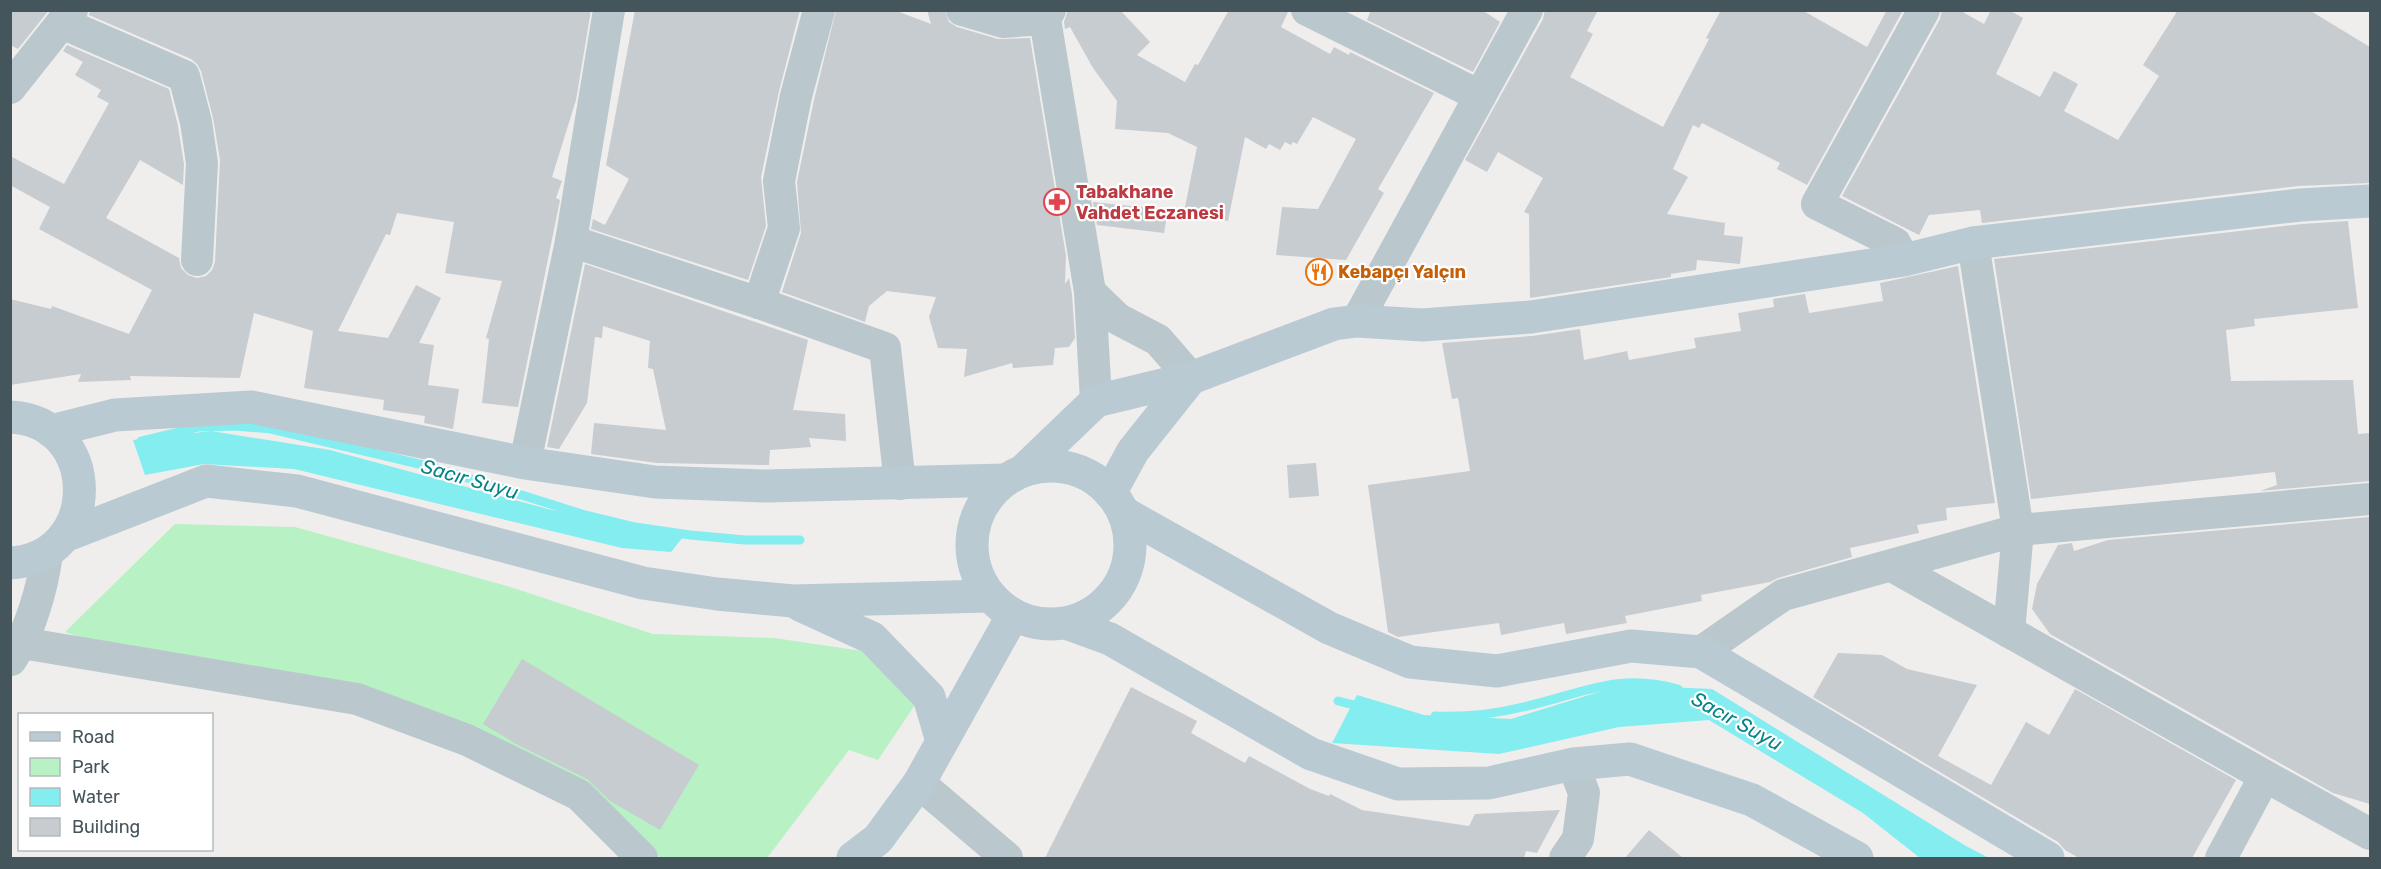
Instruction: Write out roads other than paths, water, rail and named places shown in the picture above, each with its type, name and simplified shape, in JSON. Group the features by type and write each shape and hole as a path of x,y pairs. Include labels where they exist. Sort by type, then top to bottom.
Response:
{"main road":[{"path":"1001,606 976,573 971,547 975,521 987,498 1096,401 1191,378 1334,324 1357,321 1422,326 1531,317 1904,260 1973,243 2300,205 2370,201"},
{"path":"10,563 23,563 56,545 206,481 297,491 643,583 717,594 793,601 1001,606 1039,624 1066,623 1088,615 1107,602 1121,583 1129,560 1130,537 1117,503 1133,451 1191,378"},
{"path":"51,431 115,414 251,407 525,463 655,482 767,486 900,484 1014,475 1047,466 1071,468 1092,477 1117,503 1329,628 1410,662 1497,671 1631,646 1701,652 2048,858"},
{"path":"10,417 24,418 47,427 65,444 77,466 81,491 77,514 56,545"},
{"path":"793,601 872,638 929,697 942,741"},
{"path":"853,858 878,839 919,783 942,741 1001,606"},
{"path":"1066,623 1110,639 1311,754 1398,784 1489,783 1573,764 1630,759 1752,800 1857,858"}],"street":[{"path":"525,463 571,242 609,10"},
{"path":"759,303 784,228 779,181 796,96 819,10"},
{"path":"963,10 1003,22 1047,15 1090,292 1096,401"},
{"path":"1307,10 1480,96"},
{"path":"1904,260 1894,243 1817,204 1924,10"},
{"path":"1357,321 1524,12"},
{"path":"10,88 67,17 184,76 196,122 202,163 197,260"},
{"path":"571,242 759,303 885,348 900,484"},
{"path":"1973,243 2018,530 2009,632"},
{"path":"1090,292 1118,319 1158,340 1191,378"},
{"path":"1701,652 1783,595 2018,530 2370,499"},
{"path":"56,545 16,652 357,699 467,740 579,795 642,858"},
{"path":"1892,566 2370,834"},
{"path":"1565,858 1578,839 1584,794 1573,764"},
{"path":"2221,858 2265,776"},
{"path":"919,783 1007,858"}],"water":[{"path":"211,431 330,450 548,509 683,537 671,552 622,548 294,469 204,464 145,475 133,440"},
{"path":"1621,685 1712,689 1989,858 1920,858 1863,813 1709,720 1619,727 1499,754 1332,743 1357,695 1424,715 1511,719"}],"waterway":[{"name":"Sacır Suyu","path":"141,441 199,427 235,426 271,429 436,468 582,514 635,527 745,540 800,540"},
{"name":"Sacır Suyu","path":"1435,716 1502,712 1617,684 1655,684 1678,689"},
{"name":"Sacır Suyu","path":"1338,701 1362,707"}],"place":[{"name":"Tabakhane Vahdet Eczanesi","path":"1057,202"},
{"name":"Kebapçı Yalçın","path":"1319,272"}]}
